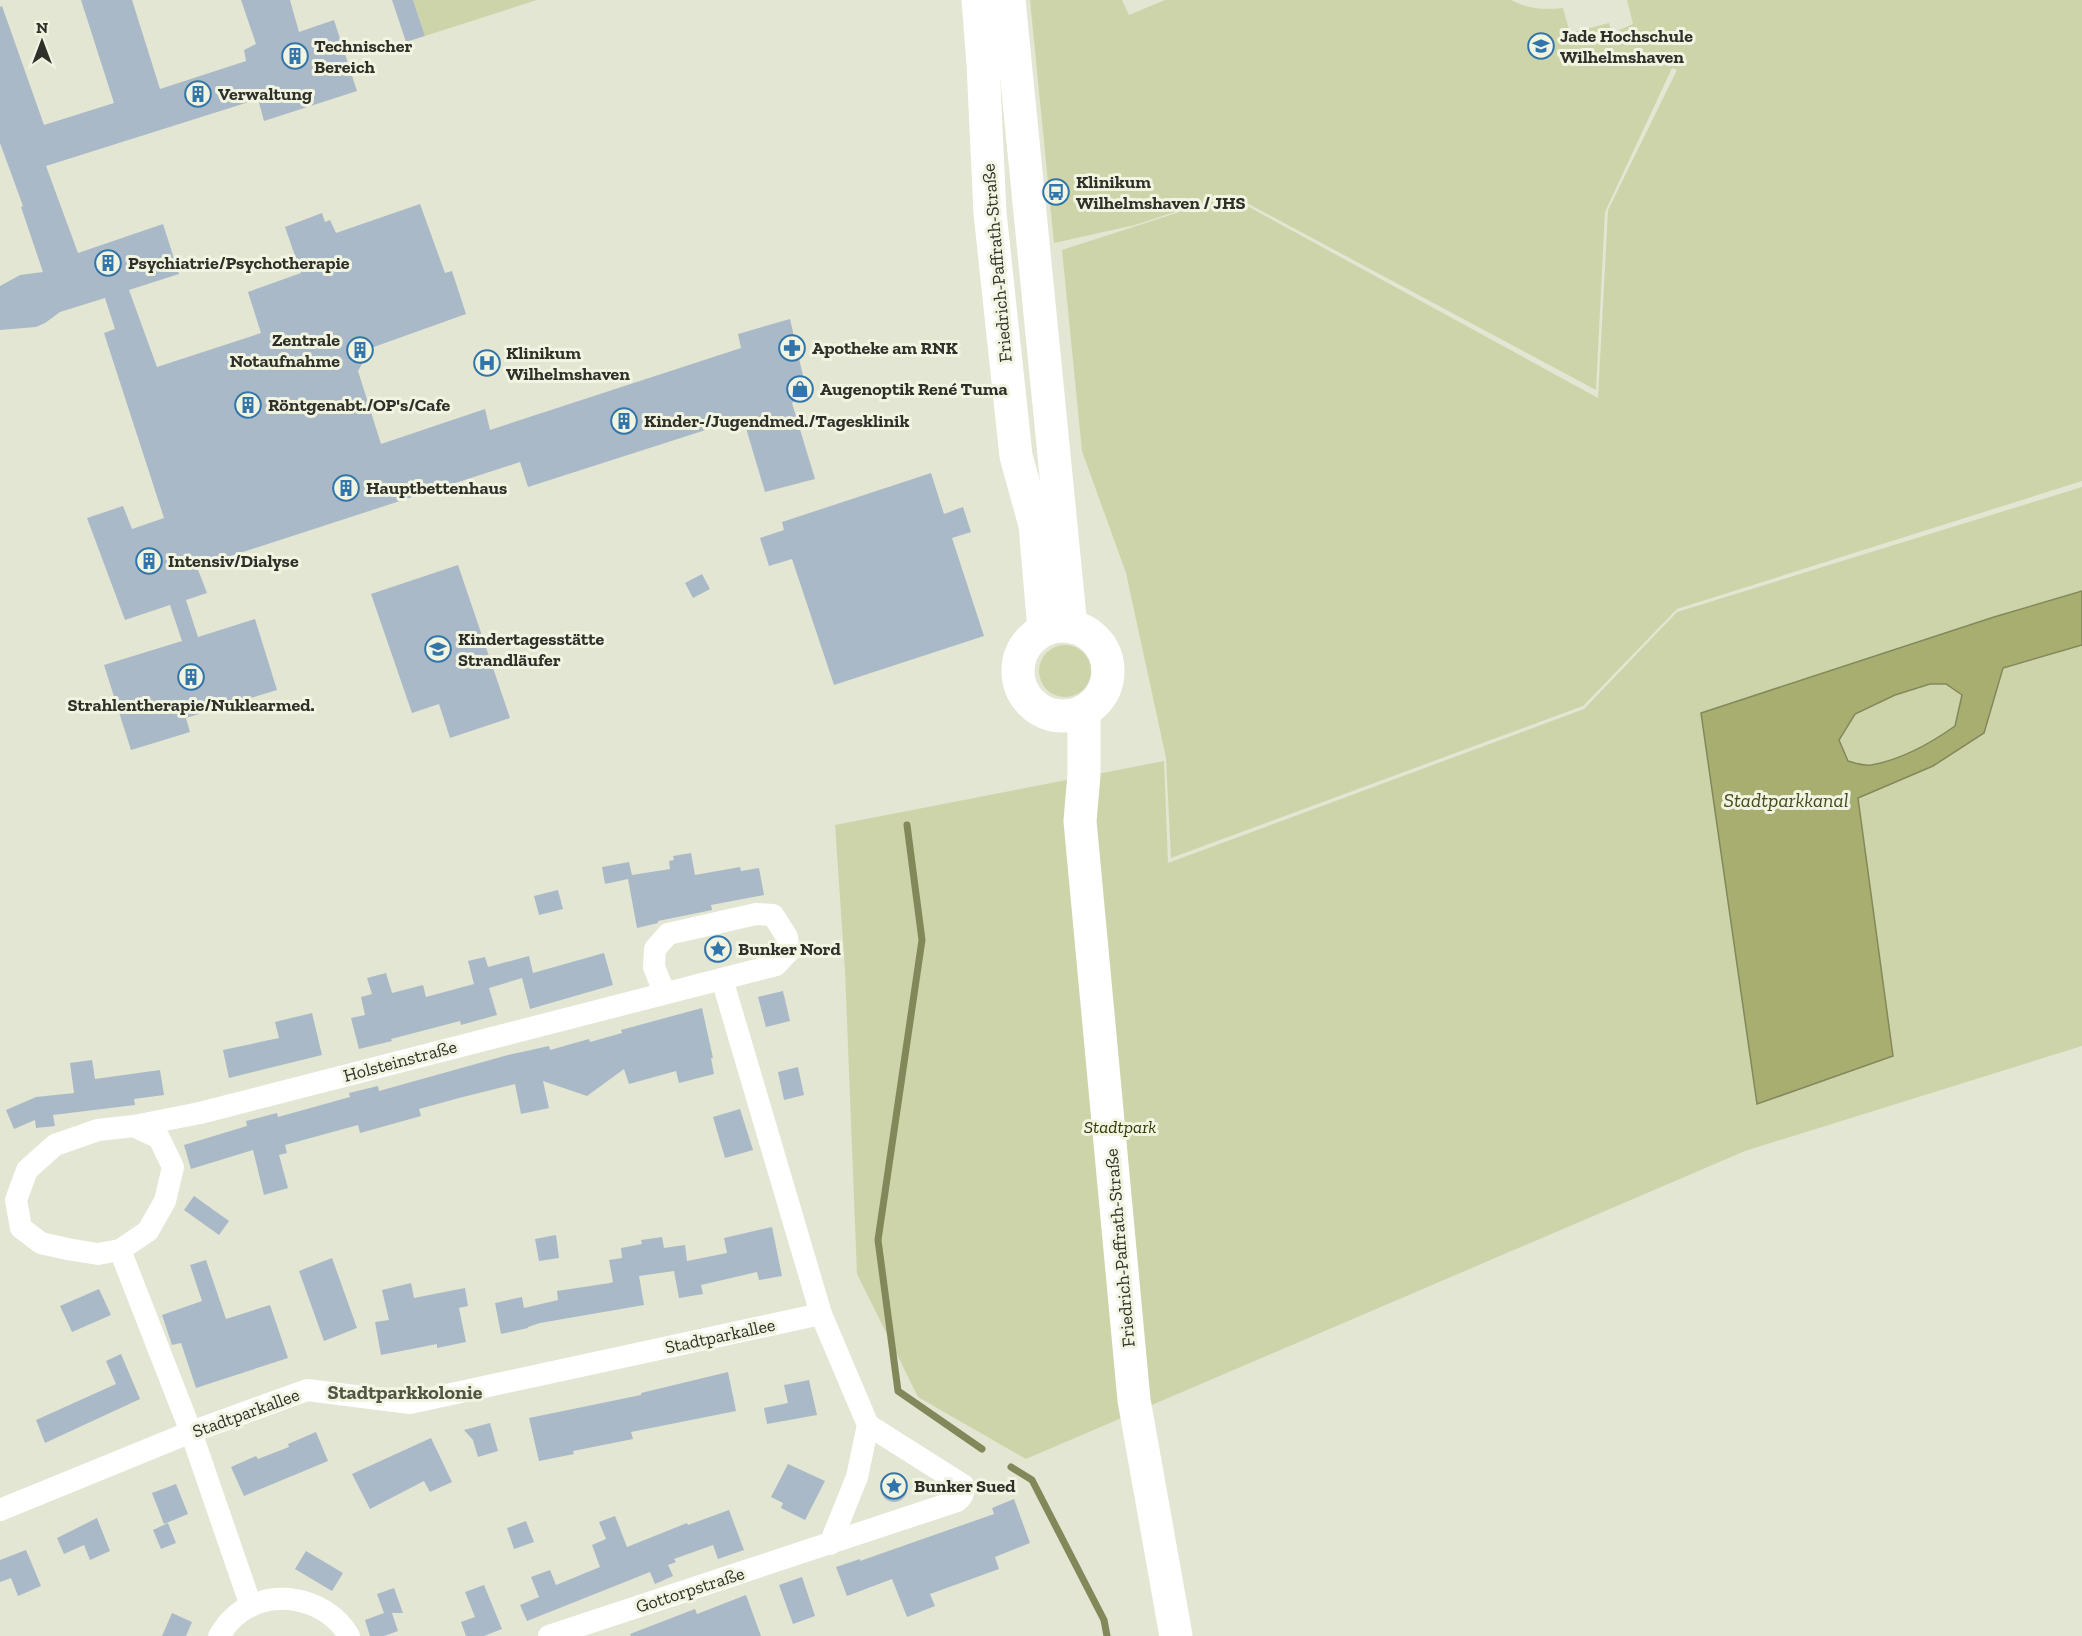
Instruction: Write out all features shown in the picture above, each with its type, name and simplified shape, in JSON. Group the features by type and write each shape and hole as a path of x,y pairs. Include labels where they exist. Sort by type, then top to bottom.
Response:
{"main road":[{"name":"Friedrich-Paffrath-Straße","path":"978,0 990,213 1016,456 1035,525 1058,629"},
{"name":"Friedrich-Paffrath-Straße","path":"1009,0 1058,629"},
{"path":"1058,629 1084,632 1095,640 1104,652 1108,665 1108,679 1095,703 1071,714 1044,713 1024,695 1018,681 1018,667 1022,652 1031,639 1058,629"},
{"name":"Friedrich-Paffrath-Straße","path":"1071,714 1067,777 1080,821 1134,1400 1176,1636"}],"street":[{"name":"Holsteinstraße","path":"134,1126 159,1138 173,1167 165,1201 148,1231 120,1250 98,1254 41,1243 21,1228 16,1200 27,1170 55,1145 98,1130 134,1126 200,1113 776,965 789,951 788,937 773,915 756,914 668,934 655,949 654,967 664,992"},
{"path":"722,980 821,1314 868,1425 857,1477 830,1544"},
{"path":"120,1250 191,1432 251,1606"},
{"name":"Stadtparkallee","path":"0,1510 191,1432 308,1390 410,1402 821,1314"},
{"name":"Gottorpstraße","path":"549,1636 957,1501 964,1492 963,1485 868,1425"},
{"path":"219,1636 230,1620 251,1606 275,1598 300,1600 323,1609 343,1625 349,1636"}],"green space":[{"path":"413,0 537,0 425,36"},
{"path":"1030,0 1122,0 1129,15 1165,0 1511,0 1536,8 1563,8 1570,33 1609,23 1614,40 1622,44 1619,30 1633,24 1627,0 2082,0 2082,481 1677,609 1583,706 1171,858 1166,758 1126,573 1082,451 1062,250 1229,196 1598,398 1608,210 1677,70 1672,68 1605,212 1596,390 1230,194 1135,225 1054,243"},
{"name":"Stadtpark","path":"2082,487 2082,591 1994,617 1701,714 1758,1104 1893,1056 1858,798 1933,766 1984,733 2003,668 2082,645 2082,1046 1745,1151 1026,1459 918,1397 857,1274 845,971 835,825 1164,761 1168,863 1584,709 1677,612"},
{"path":"1065,645 1079,649 1087,657 1091,671 1087,685 1079,693 1065,697 1051,693 1043,685 1039,671 1043,657 1051,649"},
{"path":"1930,684 1946,684 1962,695 1956,726 1904,755 1882,763 1868,765 1848,761 1839,740 1855,714 1895,695"}],"water":[{"name":"Stadtparkkanal","path":"2082,591 2082,645 2003,668 1984,733 1933,766 1858,798 1893,1056 1757,1104 1701,713 1994,617","holes":["1930,684 1946,684 1962,695 1955,726 1936,739 1882,763 1868,765 1848,761 1839,740 1855,714 1895,695"]}],"building":[{"path":"81,0 132,0 160,89 246,61 244,50 256,44 241,0 290,0 299,32 334,20 357,91 264,121 258,99 46,166 78,253 163,224 179,274 129,290 157,367 261,333 248,292 301,273 285,227 322,213 325,222 330,220 336,233 420,204 445,273 452,271 466,314 371,348 358,371 381,444 485,409 490,430 741,348 738,334 790,319 807,393 792,403 815,479 765,492 743,418 528,487 520,462 197,567 207,593 186,600 198,637 255,619 277,690 186,718 190,732 131,750 104,665 182,641 170,605 125,620 87,518 123,506 132,529 164,518 104,333 115,329 105,298 60,312 36,327 0,330 0,286 20,275 43,272 21,207 23,206 0,143 0,7 2,6 44,125 114,103"},
{"path":"392,0 413,0 425,36 406,42"},
{"path":"931,473 944,514 963,507 971,532 952,538 984,636 834,685 792,559 769,566 760,538 784,530 782,522"},
{"name":"Kindertagesstätte Strandläufer","path":"458,565 510,718 450,738 439,704 412,713 371,594"},
{"path":"702,574 710,589 693,598 685,583"},
{"path":"691,853 695,875 740,867 741,871 759,868 764,895 711,905 712,910 658,921 658,923 637,928 628,879 605,884 602,867 629,862 632,875 670,869 669,861 674,860 673,856"},
{"path":"558,890 563,909 539,915 534,896"},
{"path":"717,937 726,941 730,950 726,959 717,963 708,959 704,950 708,941"},
{"path":"604,953 613,985 530,1009 522,978 489,988 497,1015 461,1025 460,1021 359,1049 351,1018 365,1015 361,997 372,994 367,978 386,973 392,993 423,985 426,997 474,984 468,961 485,957 488,967 529,956 533,973"},
{"path":"783,991 790,1021 766,1027 758,997"},
{"path":"702,1008 713,1058 711,1058 714,1074 679,1083 676,1071 629,1084 624,1069 587,1096 543,1081 549,1108 521,1114 515,1084 419,1109 421,1116 360,1133 358,1125 285,1145 287,1153 279,1155 288,1188 264,1195 253,1150 191,1169 184,1145 247,1126 246,1121 277,1113 278,1117 350,1097 349,1093 378,1086 379,1091 549,1046 550,1050 589,1039 590,1042 622,1033 621,1030"},
{"path":"312,1013 322,1055 229,1078 223,1050 279,1038 275,1022"},
{"path":"92,1060 95,1079 160,1070 164,1095 134,1099 135,1105 53,1115 55,1126 36,1128 35,1120 14,1129 6,1110 36,1097 74,1093 70,1063"},
{"path":"798,1067 804,1095 784,1100 778,1072"},
{"path":"740,1109 753,1150 725,1158 713,1117"},
{"path":"194,1196 229,1221 219,1235 184,1210"},
{"path":"772,1227 782,1276 759,1280 757,1272 701,1285 703,1294 679,1298 674,1271 639,1276 644,1305 540,1323 501,1334 495,1303 522,1297 524,1308 558,1300 557,1291 613,1282 609,1260 622,1258 621,1248 642,1244 641,1240 662,1237 664,1248 685,1245 687,1261 727,1253 724,1238"},
{"path":"556,1235 559,1258 539,1261 535,1239"},
{"path":"332,1258 357,1328 324,1341 299,1271"},
{"path":"206,1260 226,1319 270,1305 288,1358 196,1388 181,1343 172,1345 162,1315 202,1301 190,1265"},
{"path":"411,1283 414,1298 465,1288 468,1306 459,1308 466,1342 437,1348 437,1344 381,1355 375,1322 389,1320 382,1290"},
{"path":"99,1289 111,1315 72,1332 60,1306"},
{"path":"121,1354 140,1399 45,1443 36,1420 116,1384 106,1361"},
{"path":"728,1372 736,1411 631,1432 633,1439 573,1451 574,1454 539,1461 529,1418 641,1395 641,1393"},
{"path":"809,1380 817,1415 767,1424 764,1408 788,1403 784,1385"},
{"path":"490,1423 498,1451 478,1457 473,1440 464,1430"},
{"path":"316,1432 328,1461 244,1496 231,1467 256,1456 258,1459 289,1447 288,1444"},
{"path":"431,1438 452,1482 430,1492 424,1481 370,1509 352,1474"},
{"path":"788,1464 825,1481 805,1520 781,1508 783,1503 771,1497"},
{"path":"894,1476 903,1480 907,1489 903,1498 894,1502 885,1498 881,1489 885,1480"},
{"path":"176,1484 188,1514 164,1524 152,1493"},
{"path":"1014,1499 1030,1543 995,1557 999,1569 930,1594 935,1606 907,1617 892,1579 847,1596 836,1567 860,1559 860,1561 994,1514 992,1508"},
{"path":"729,1510 744,1550 718,1559 713,1545 674,1559 676,1562 668,1565 673,1576 655,1584 650,1572 527,1621 520,1605 539,1597 531,1577 550,1570 556,1585 600,1567 592,1545 606,1539 599,1522 615,1516 627,1547 687,1523 688,1525"},
{"path":"97,1518 110,1551 90,1560 84,1545 64,1554 57,1538"},
{"path":"526,1521 534,1542 514,1549 507,1528"},
{"path":"168,1523 176,1543 161,1549 153,1530"},
{"path":"26,1550 41,1586 18,1596 11,1578 0,1582 0,1560"},
{"path":"306,1551 343,1573 332,1591 295,1569"},
{"path":"802,1577 815,1616 793,1624 779,1585"},
{"path":"484,1585 502,1629 484,1636 466,1636 461,1622 475,1617 465,1592"},
{"path":"394,1588 403,1613 392,1613 398,1631 384,1636 370,1636 365,1620 384,1613 377,1594"},
{"path":"746,1595 761,1636 631,1636 630,1634 695,1609 697,1614"},
{"path":"172,1613 192,1622 186,1636 162,1636"}],"waterway":[{"path":"907,825 922,940 878,1240 898,1391 982,1449"},
{"path":"1011,1467 1032,1480 1104,1620 1107,1636"}],"place":[{"name":"Jade Hochschule Wilhelmshaven","path":"1541,46"},
{"name":"Technischer Bereich","path":"295,56"},
{"name":"Verwaltung","path":"198,94"},
{"name":"Klinikum Wilhelmshaven / JHS","path":"1056,192"},
{"name":"Psychiatrie/Psychotherapie","path":"108,263"},
{"name":"Apotheke am RNK","path":"792,348"},
{"name":"Zentrale Notaufnahme","path":"360,350"},
{"name":"Klinikum Wilhelmshaven","path":"487,363"},
{"name":"Augenoptik René Tuma","path":"800,389"},
{"name":"Röntgenabt./OP's/Cafe","path":"248,405"},
{"name":"Kinder-/Jugendmed./Tagesklinik","path":"624,421"},
{"name":"Hauptbettenhaus","path":"346,488"},
{"name":"Intensiv/Dialyse","path":"149,561"},
{"name":"Kindertagesstätte Strandläufer","path":"438,649"},
{"name":"Strahlentherapie/Nuklearmed.","path":"191,677"},
{"name":"Bunker Nord","path":"718,949"},
{"name":"Bunker Sued","path":"894,1486"}],"district":[{"name":"Stadtparkkolonie","path":"405,1392"}]}
